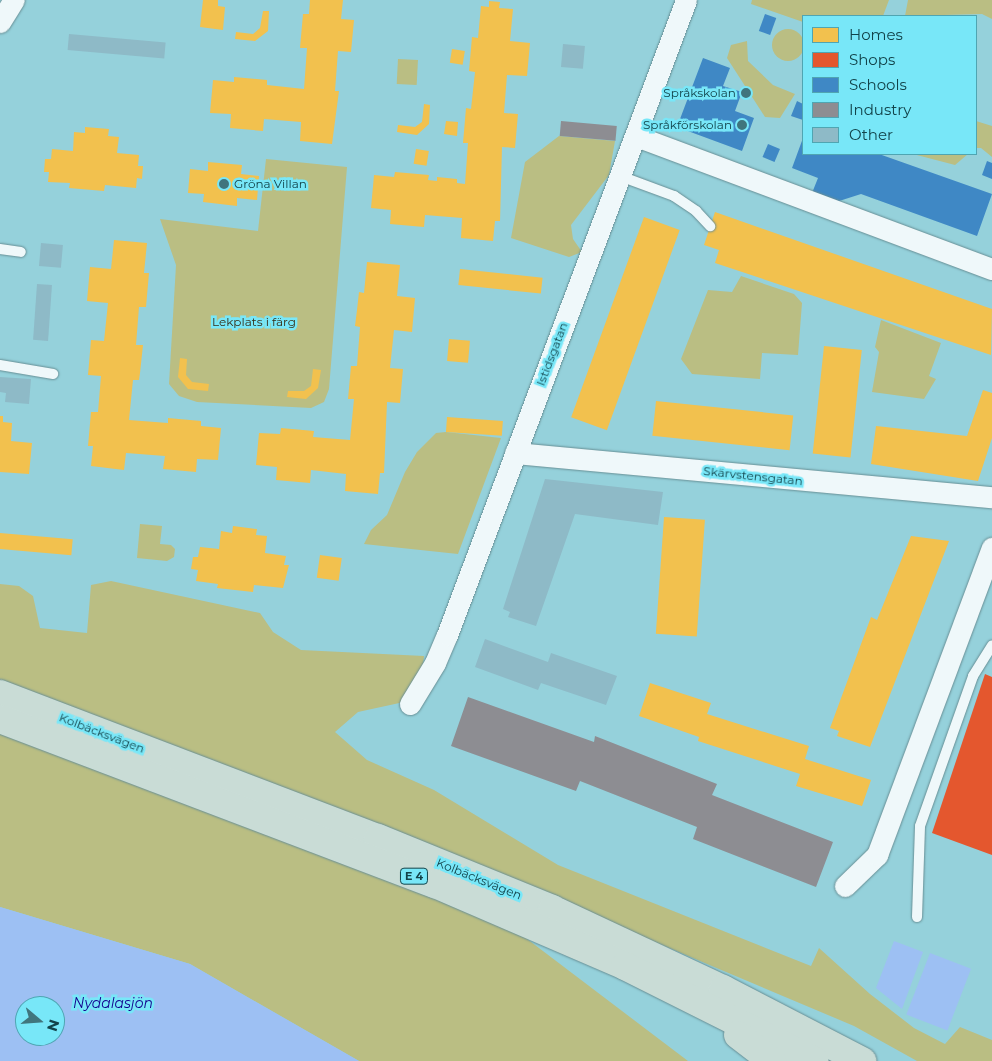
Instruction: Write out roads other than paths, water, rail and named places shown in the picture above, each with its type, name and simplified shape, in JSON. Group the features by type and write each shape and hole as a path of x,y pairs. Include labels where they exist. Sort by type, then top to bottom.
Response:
{"highway":[{"name":"Kolbäcksvägen","path":"0,694 378,838 552,909 723,989 862,1061"},
{"name":"Kolbäcksvägen","path":"0,719 435,884 563,939 696,1001 815,1061"},
{"path":"696,1001 772,1061"}],"street":[{"path":"0,22 14,0"},
{"name":"Istidsgatan","path":"410,704 441,649 686,0"},
{"path":"636,136 992,269"},
{"name":"Skärvstensgatan","path":"515,453 992,497"},
{"path":"845,886 877,855 992,548"}],"lane":[{"path":"620,176 674,196 696,211 710,226"},
{"path":"0,249 21,252"},
{"path":"0,364 53,374"},
{"path":"917,918 920,826 973,676 992,645"}],"water":[{"name":"Nydalasjön","path":"0,907 190,964 359,1061 0,1061"},
{"path":"894,941 923,952 902,1009 876,988"},
{"path":"930,953 971,969 947,1030 906,1015"}],"place":[{"name":"Språkskolan","path":"746,93"},
{"name":"Språkförskolan","path":"742,125"},
{"name":"Gröna Villan","path":"224,184"}],"park label":[{"name":"Lekplats i färg","path":"254,322"}]}
